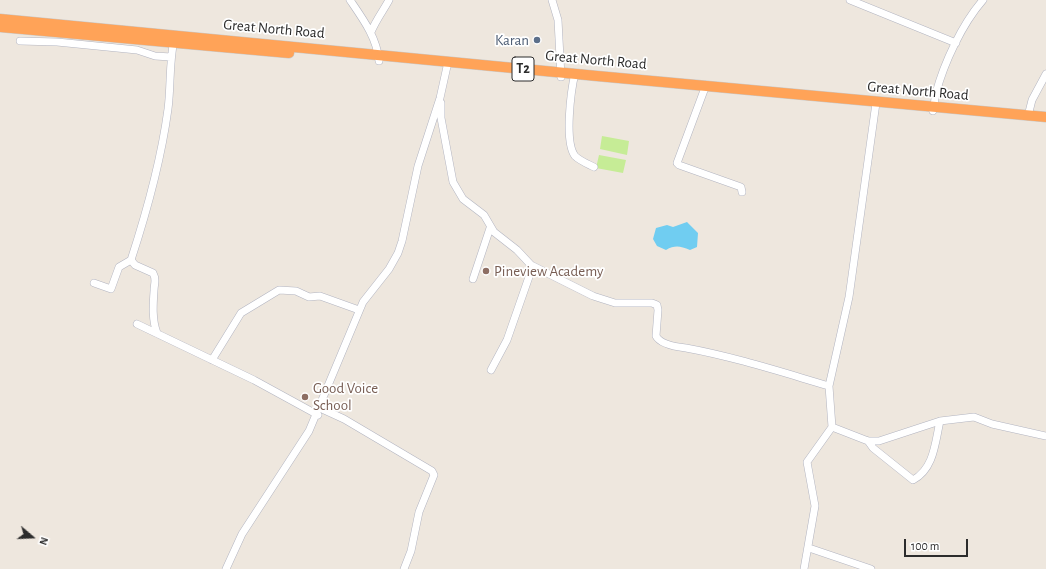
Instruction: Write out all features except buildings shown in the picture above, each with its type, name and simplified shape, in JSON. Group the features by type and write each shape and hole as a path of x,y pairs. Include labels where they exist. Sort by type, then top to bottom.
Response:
{"highway":[{"name":"Great North Road","path":"0,19 174,39 706,88 1046,122"},
{"name":"Great North Road","path":"0,27 174,39"},
{"name":"Great North Road","path":"933,110 1046,117"}],"street":[{"path":"350,0 371,32 379,58"},
{"path":"371,32 378,15 385,8 389,0"},
{"path":"552,0 558,20 561,75"},
{"path":"850,0 875,12 912,24 956,43"},
{"path":"933,110 938,88 956,43 970,16 983,0"},
{"path":"94,283 111,289 119,267 131,260 155,178 168,108 171,57 174,39"},
{"path":"20,41 57,42 137,50 156,56 171,57"},
{"path":"226,569 242,534 309,431 319,411 359,310 368,294 389,268 398,253 402,241 418,166 440,98 448,64"},
{"path":"1028,116 1032,100 1046,74"},
{"path":"574,76 569,122 572,148 576,157 594,167"},
{"path":"706,88 677,163 741,187 742,192"},
{"path":"440,98 441,118 453,182 469,204 484,215 490,228 517,250 531,265 593,296 615,303 652,303 657,305 656,336 660,341 677,346 737,358 829,386"},
{"path":"804,569 809,548 815,506 807,462 832,427 829,386 849,297 876,105"},
{"path":"473,279 490,228"},
{"path":"131,260 135,265 153,273 156,279 153,314 157,333"},
{"path":"491,370 507,340 530,274 531,265"},
{"path":"212,360 241,313 279,290 296,291 309,297 320,296 359,310"},
{"path":"137,324 319,411 344,419 432,471 434,475 419,512 411,551 404,569"},
{"path":"832,427 868,441 879,441 940,421 974,417 992,424 1046,436"},
{"path":"868,441 873,448 913,480 921,476 927,469 940,421"},
{"path":"809,548 871,569"}],"green space":[{"path":"602,136 629,141 627,155 600,149"},
{"path":"599,155 626,160 623,173 596,168"}],"water":[{"path":"687,222 698,233 697,247 690,250 680,247 672,247 666,250 657,246 653,239 656,228 667,225 673,227"}],"place":[{"name":"Karan","path":"537,40"},
{"name":"Pineview Academy","path":"486,271"},
{"name":"Good Voice School","path":"305,397"}]}
